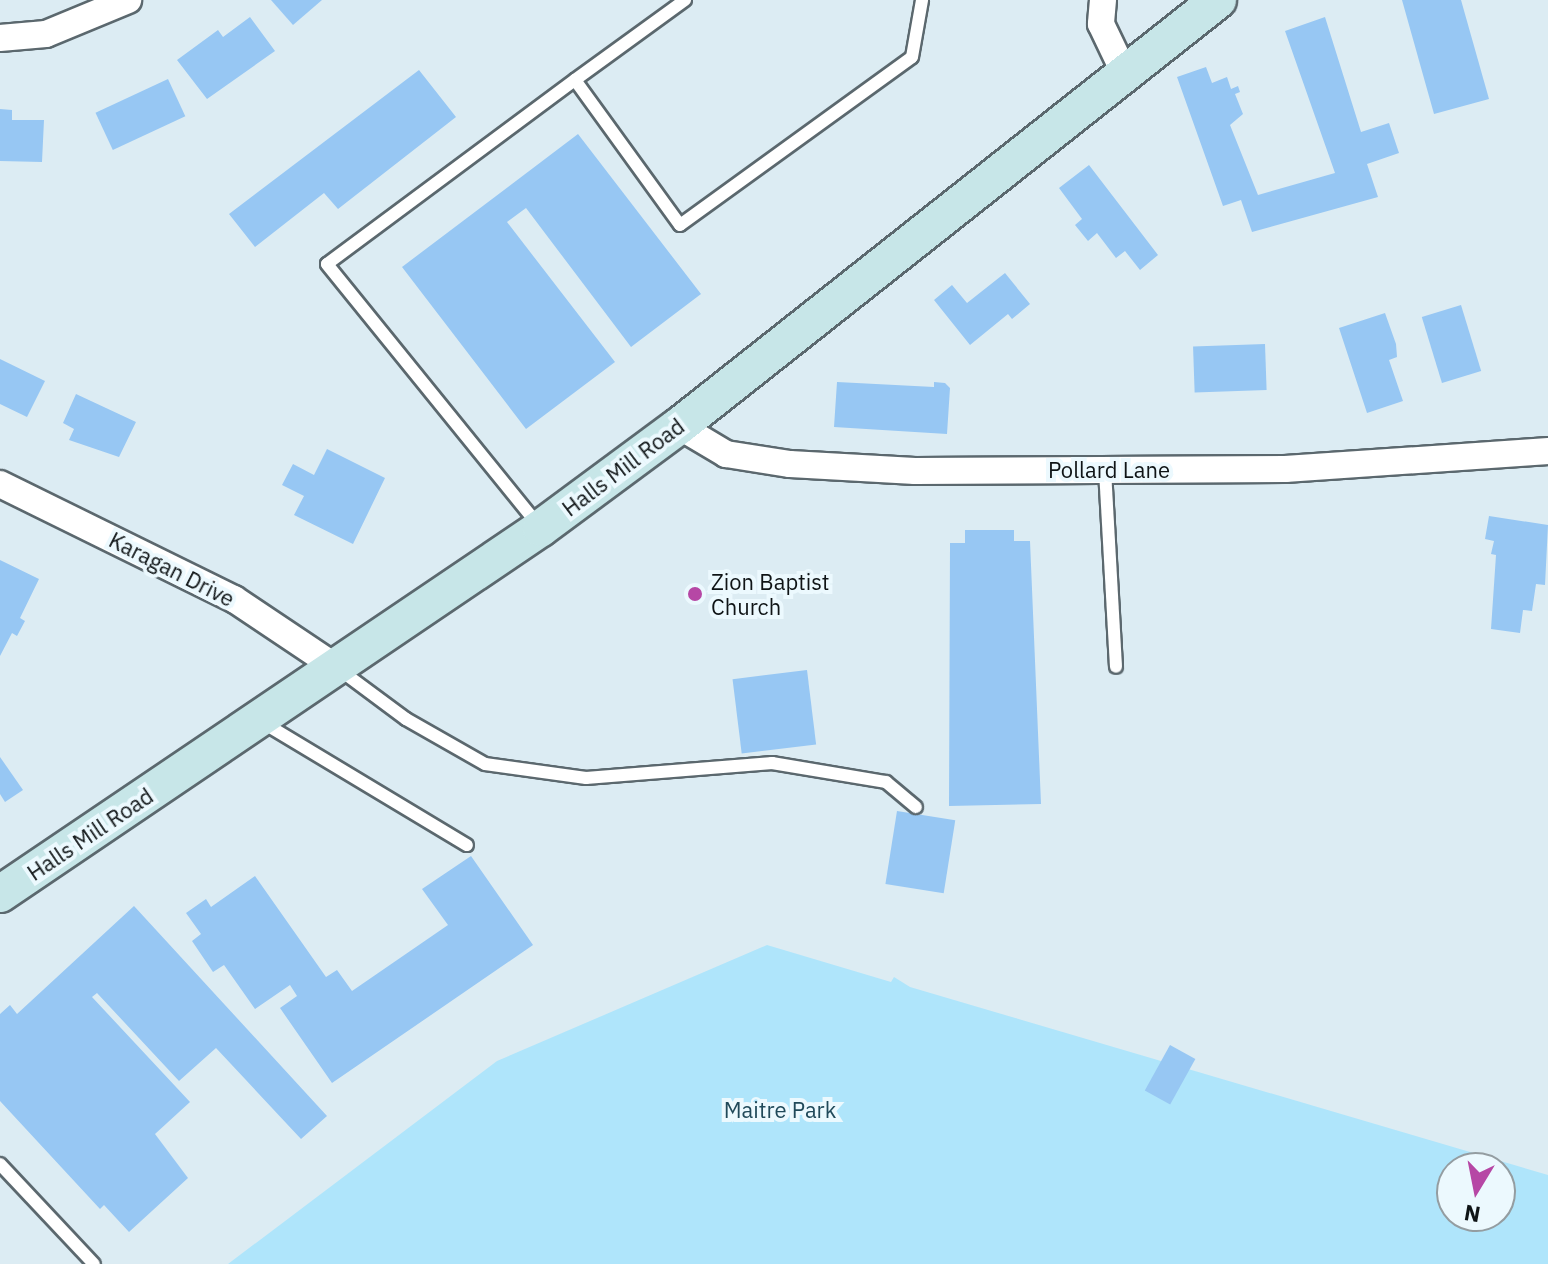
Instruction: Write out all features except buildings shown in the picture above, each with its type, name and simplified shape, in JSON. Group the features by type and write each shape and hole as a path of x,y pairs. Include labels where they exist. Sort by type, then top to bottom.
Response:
{"street":[{"path":"0,38 46,34 128,0"},
{"path":"1103,0 1101,24 1125,74"},
{"name":"Halls Mill Road","path":"0,894 541,528 679,426 1218,0"},
{"name":"Pollard Lane","path":"679,426 726,454 790,464 915,471 1285,469 1548,451"},
{"name":"Karagan Drive","path":"0,484 234,599 337,668"}],"lane":[{"path":"541,528 327,264 685,0"},
{"path":"575,80 680,225 912,57 922,0"},
{"path":"1105,470 1116,667"},
{"path":"337,668 406,719 485,764 586,778 772,763 886,782 916,807"},
{"path":"260,720 467,845"},
{"path":"0,1164 94,1264"}],"green space":[{"name":"Maitre Park","path":"767,945 891,982 894,977 910,987 1470,1152 1436,1152 1436,1232 1516,1232 1516,1166 1548,1175 1548,1264 228,1264 497,1061"}],"place":[{"name":"Zion Baptist Church","path":"695,594"}]}
